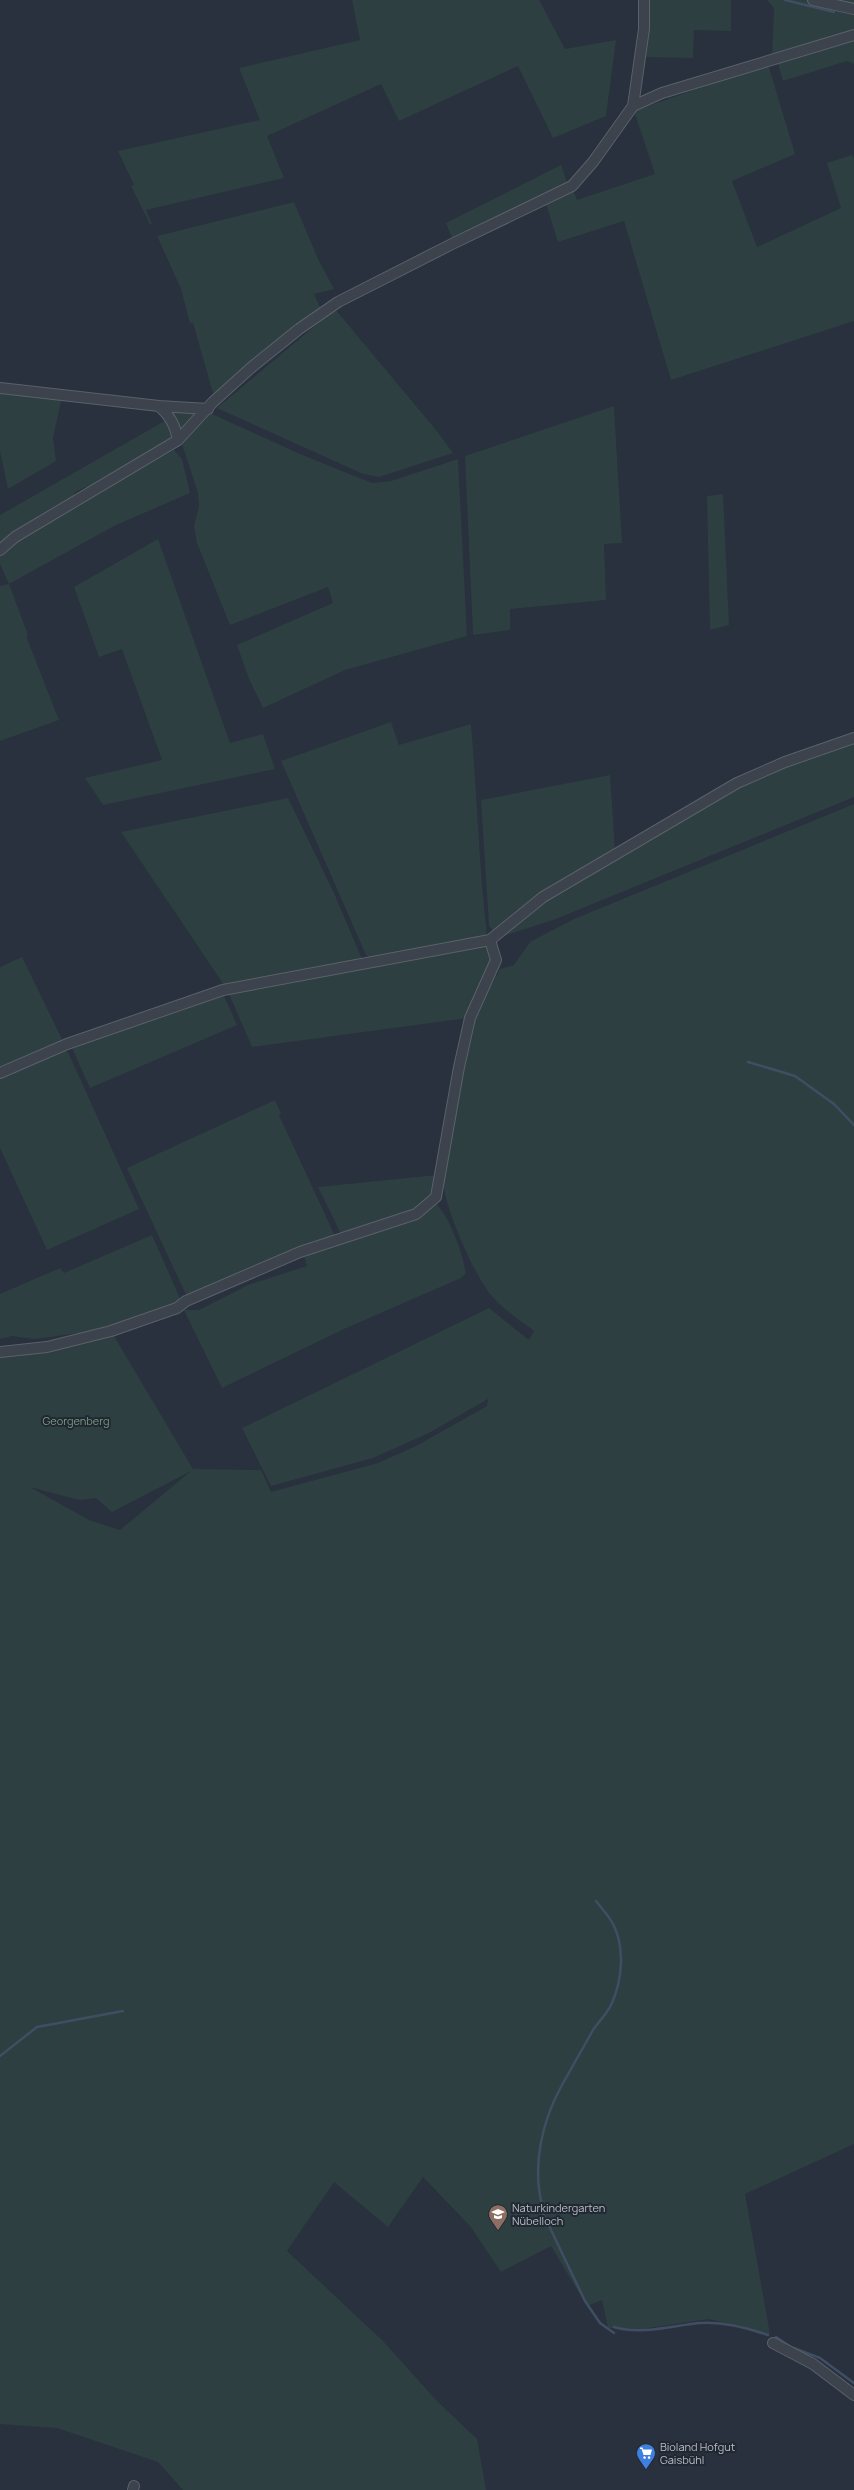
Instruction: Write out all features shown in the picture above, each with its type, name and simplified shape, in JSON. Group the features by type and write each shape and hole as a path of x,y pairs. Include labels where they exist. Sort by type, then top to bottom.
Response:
{"street":[{"path":"0,550 15,537 178,440 253,366 299,328 338,302 452,244 572,186 593,162 633,106 644,29 644,0"},
{"path":"813,0 854,10"},
{"path":"633,106 662,93 854,35"},
{"path":"0,388 159,406 208,409"},
{"path":"159,406 168,414 175,427 178,440"},
{"path":"0,1072 67,1044 223,990 490,940 542,897 737,784 785,762 854,738"},
{"path":"0,1352 47,1347 111,1331 177,1308 186,1301 300,1252 416,1214 436,1197 470,1018 496,960 490,940"},
{"path":"773,2343 813,2364 854,2395"}],"green space":[{"path":"352,0 539,0 565,49 616,40 606,116 553,138 518,66 399,121 381,84 267,136 284,178 146,210 152,224 150,224 131,186 134,185 118,151 260,120 239,68 360,40"},
{"path":"644,0 731,0 731,31 694,30 693,58 639,57"},
{"path":"767,0 854,0 854,35 772,58 774,8"},
{"path":"854,40 854,64 847,61 783,81 777,61"},
{"path":"768,64 795,154 732,181 757,247 841,208 827,163 852,155 854,158 854,321 671,380 624,221 558,242 546,204 573,190 577,200 655,174 634,111"},
{"path":"561,165 568,185 453,241 446,223"},
{"path":"294,202 318,259 334,289 314,294 321,309 219,393 213,393 193,323 190,323 181,289 157,236"},
{"path":"335,309 436,430 453,453 379,477 363,474 217,408"},
{"path":"0,392 62,397 53,438 56,461 8,489 0,451"},
{"path":"614,406 622,543 604,544 606,600 510,609 510,630 473,635 465,456"},
{"path":"169,408 202,410 182,432"},
{"path":"210,413 300,454 372,483 391,481 458,459 467,636 345,670 263,708 249,679 237,645 333,603 328,587 230,625 197,543 194,526 199,506 198,493 181,441"},
{"path":"168,419 174,439 90,489 85,487 74,493 75,498 0,544 0,515"},
{"path":"174,450 182,459 190,493 114,526 9,584 0,564 0,550 95,489 98,494"},
{"path":"723,494 729,625 710,630 707,496"},
{"path":"158,539 230,743 263,734 275,769 103,805 85,778 162,760 122,649 99,657 74,587"},
{"path":"9,584 28,635 26,636 59,720 0,741 0,586"},
{"path":"391,722 399,745 471,724 487,936 370,958 366,955 281,761"},
{"path":"854,743 854,797 556,919 503,936 499,935 546,899 742,786 789,765"},
{"path":"610,775 615,850 494,931 489,926 481,800"},
{"path":"288,798 334,893 362,959 226,988 121,832"},
{"name":"Georgenberg","path":"854,804 854,2144 745,2194 770,2334 709,2319 642,2329 608,2328 602,2300 587,2306 551,2246 501,2272 470,2226 423,2177 388,2227 334,2182 287,2251 383,2341 436,2400 477,2439 486,2490 183,2490 158,2462 57,2428 0,2424 0,1352 111,1331 193,1469 261,1470 271,1492 378,1463 416,1446 487,1406 488,1399 429,1433 373,1458 271,1486 242,1428 489,1308 529,1340 534,1331 495,1300 476,1272 454,1222 444,1191 443,1179 473,1018 500,969 514,965 530,942 574,919","holes":["191,1471 120,1530 89,1520 30,1487 79,1500 96,1498 112,1512"]},
{"path":"487,946 490,960 468,1018 252,1047 229,994 368,965"},
{"path":"22,957 62,1039 60,1043 0,1070 0,967"},
{"path":"224,996 237,1025 90,1088 72,1048"},
{"path":"63,1050 68,1052 139,1209 47,1250 0,1148 0,1078"},
{"path":"275,1100 281,1113 279,1115 335,1236 188,1299 127,1168"},
{"path":"437,1175 434,1194 413,1213 341,1234 318,1187"},
{"path":"437,1204 447,1219 459,1246 466,1273 461,1278 344,1329 222,1388 184,1310 199,1310 248,1285 307,1266 304,1256 407,1222"},
{"path":"152,1235 180,1298 177,1306 111,1329 34,1339 12,1336 0,1339 0,1294 60,1268 64,1273"}],"waterway":[{"path":"785,0 834,12"},
{"path":"748,1062 795,1076 834,1104 854,1125"},
{"path":"542,2205 539,2190 539,2159 544,2128 549,2113 562,2085 593,2030 610,2007 620,1975 620,1944 614,1926 596,1901"},
{"path":"0,2056 37,2027 123,2011"},
{"path":"540,2207 585,2301 600,2323 614,2333"},
{"path":"614,2327 646,2330 699,2323 716,2323 768,2335"},
{"path":"776,2337 791,2347 820,2358 854,2383"}],"place":[{"name":"Naturkindergarten Nübelloch","path":"498,2231"},
{"name":"Bioland Hofgut Gaisbühl","path":"646,2470"}]}
